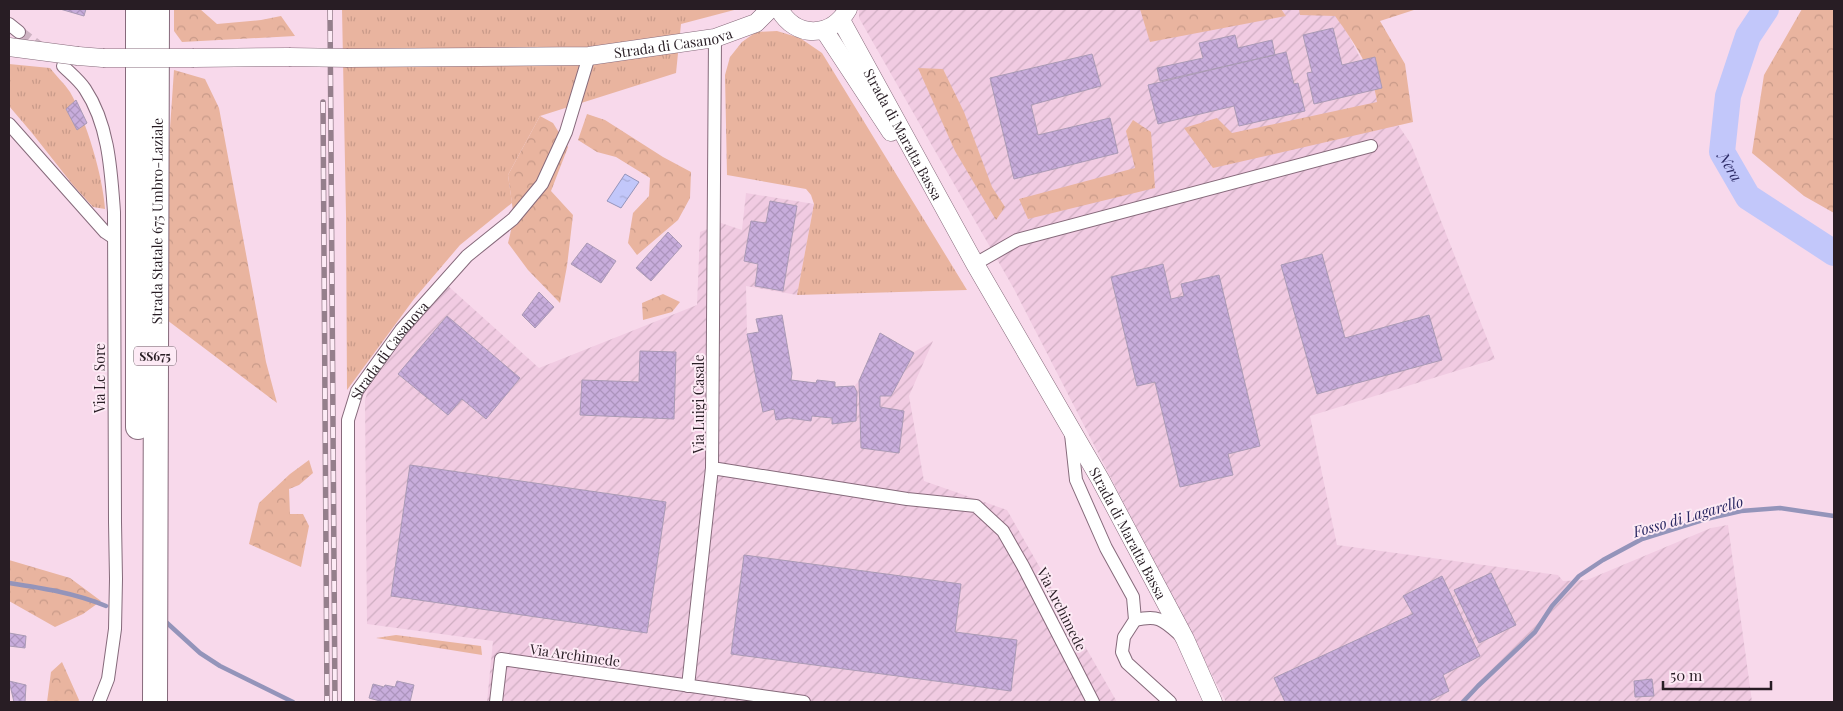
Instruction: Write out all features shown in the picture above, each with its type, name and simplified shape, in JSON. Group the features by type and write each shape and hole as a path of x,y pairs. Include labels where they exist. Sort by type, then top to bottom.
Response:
{"highway":[{"name":"Strada Statale 675 Umbro-Laziale","path":"138,9 138,702"},
{"name":"Strada Statale 675 Umbro-Laziale","path":"154,702 156,9"}],"main road":[{"name":"Strada di Casanova","path":"756,23 770,9"},
{"path":"779,9 785,19 803,30 824,30"},
{"name":"Strada di Maratta Bassa","path":"972,256 824,30 833,26 844,14 972,256 1124,523 1185,638 1213,702"},
{"name":"Strada di Casanova","path":"9,47 103,58 589,56 715,38 756,23 793,25"}],"street":[{"name":"Via Luigi Casale","path":"715,38 712,468 907,499 976,506 1003,531"},
{"name":"Strada di Casanova","path":"348,702 348,420 357,391 401,330 428,299 467,256 513,219 542,184 566,132 589,56"},
{"name":"Via Le Sore","path":"64,66 84,88 97,113 107,142 112,177 114,238 115,629 108,679 99,702"},
{"path":"9,124 105,232 114,238"},
{"path":"972,256 1017,240 1371,146"},
{"name":"Strada di Maratta Bassa","path":"1070,426 1076,480 1106,548 1133,597 1135,620 1151,616 1166,622 1185,638"},
{"path":"688,686 712,468"},
{"name":"Via Archimede","path":"1003,531 1093,702"},
{"path":"1135,620 1124,637 1122,652 1127,663 1170,702"},
{"name":"Via Archimede","path":"496,702 502,659 804,702"}],"shaded area":[{"path":"859,9 1335,9 1384,104 1411,144 1495,359 1310,416 1337,545 1558,575 1563,581 1587,580 1711,528 1728,525 1752,702 1226,702 1014,289 859,18"},
{"path":"746,193 814,204 797,295 746,286 747,334 763,412 774,409 777,420 789,418 811,421 812,416 832,418 832,424 856,421 857,392 854,386 859,381 880,333 914,352 933,341 909,396 924,481 1007,510 1117,702 487,702 493,641 367,624 365,400 369,387 422,313 447,285 539,368 697,305 700,232 721,223 742,230"}],"green space":[{"path":"174,9 200,9 217,24 281,16 295,36 182,42 174,31"},
{"path":"342,9 738,9 681,24 676,73 540,116 508,175 512,203 460,245 414,299 347,390"},
{"path":"1140,9 1281,9 1286,16 1150,42"},
{"path":"1299,9 1417,9 1380,21 1405,64 1413,122 1213,168 1184,128 1217,118 1232,133 1377,102 1375,90 1362,57 1335,16 1300,15"},
{"path":"1802,9 1834,9 1834,213 1804,196 1752,153 1764,75"},
{"path":"777,31 800,38 822,53 967,290 797,295 814,204 811,195 806,189 727,175 725,75 730,57 742,42 756,32"},
{"path":"9,64 50,68 70,92 82,117 93,149 104,196 105,209 93,207 9,106"},
{"path":"918,68 943,69 964,112 992,187 1005,207 996,220 955,151"},
{"path":"174,70 205,79 219,108 266,362 277,403 167,320 169,143"},
{"path":"587,114 605,120 663,157 691,172 690,198 678,220 637,255 628,243 633,213 649,196 650,178 616,157 597,152 578,140"},
{"path":"540,116 553,123 568,147 551,191 573,215 567,266 560,303 528,270 508,243 514,218 508,175"},
{"path":"1133,120 1151,132 1155,188 1028,219 1019,199 1135,168 1126,131"},
{"path":"663,294 680,302 672,312 643,320 642,303"},
{"path":"309,460 313,473 299,485 289,489 290,514 303,514 309,526 301,567 249,544 259,503 290,474"},
{"path":"9,560 70,578 101,601 83,614 55,627 9,601"},
{"path":"396,635 481,646 482,655 376,638"},
{"path":"62,662 79,700 78,702 47,702 51,672"}],"water":[{"path":"625,174 639,182 621,208 607,201"}],"building":[{"path":"60,9 86,9 84,16"},
{"path":"1333,28 1342,65 1375,57 1382,88 1314,104 1307,73 1312,72 1303,35"},
{"path":"1235,35 1238,48 1272,40 1275,55 1160,81 1157,68 1203,58 1199,43"},
{"path":"1286,52 1294,84 1298,83 1305,111 1239,126 1234,106 1158,124 1148,85"},
{"path":"1092,54 1101,86 1031,105 1038,135 1110,118 1118,153 1014,179 990,78"},
{"path":"76,100 87,123 77,130 66,109"},
{"path":"770,201 797,206 783,291 755,286 758,264 744,261 751,221 766,223"},
{"path":"668,232 682,246 651,281 636,268"},
{"path":"587,243 616,261 601,283 571,264"},
{"path":"1322,254 1345,338 1429,315 1442,360 1317,394 1281,265"},
{"path":"1163,264 1171,299 1184,296 1181,284 1219,275 1260,446 1228,454 1233,475 1180,487 1155,382 1137,386 1111,277"},
{"path":"539,292 554,307 535,328 522,315"},
{"path":"782,315 792,373 791,380 816,383 817,380 835,382 835,387 854,386 857,392 856,421 832,424 832,418 812,416 811,421 789,418 776,420 774,409 763,412 747,334 759,332 756,319"},
{"path":"447,316 520,378 486,419 462,399 448,415 398,374"},
{"path":"880,333 914,353 891,396 880,396 880,407 904,411 899,453 861,448 859,381"},
{"path":"640,351 676,352 674,419 580,415 582,380 639,382"},
{"path":"410,465 666,502 647,633 391,596"},
{"path":"744,555 961,584 955,632 1017,640 1011,691 731,654"},
{"path":"1491,573 1516,625 1479,643 1454,590"},
{"path":"1442,576 1480,656 1443,675 1449,691 1427,702 1285,702 1274,678 1413,614 1403,596"},
{"path":"9,633 26,636 25,648 9,646"},
{"path":"1652,679 1654,696 1635,697 1634,681"},
{"path":"9,681 26,685 25,702 14,702"},
{"path":"397,681 414,685 410,702 380,702 369,698 373,684 395,687"}],"waterway":[{"name":"Nera","path":"1766,9 1748,36 1728,96 1722,152 1748,197 1834,253"},
{"name":"Fosso di Lagarello","path":"1463,702 1535,632 1552,606 1579,576 1603,560 1642,539 1706,519 1741,511 1780,508 1834,516"},
{"name":"Fosso di Lagarello","path":"9,583 70,594 106,606"},
{"name":"Fosso di Lagarello","path":"166,622 200,653 220,666 293,702"}],"tunnel":[{"path":"19,32 44,51"}],"railway":[{"path":"330,9 335,702"},
{"path":"323,102 327,702"}]}
